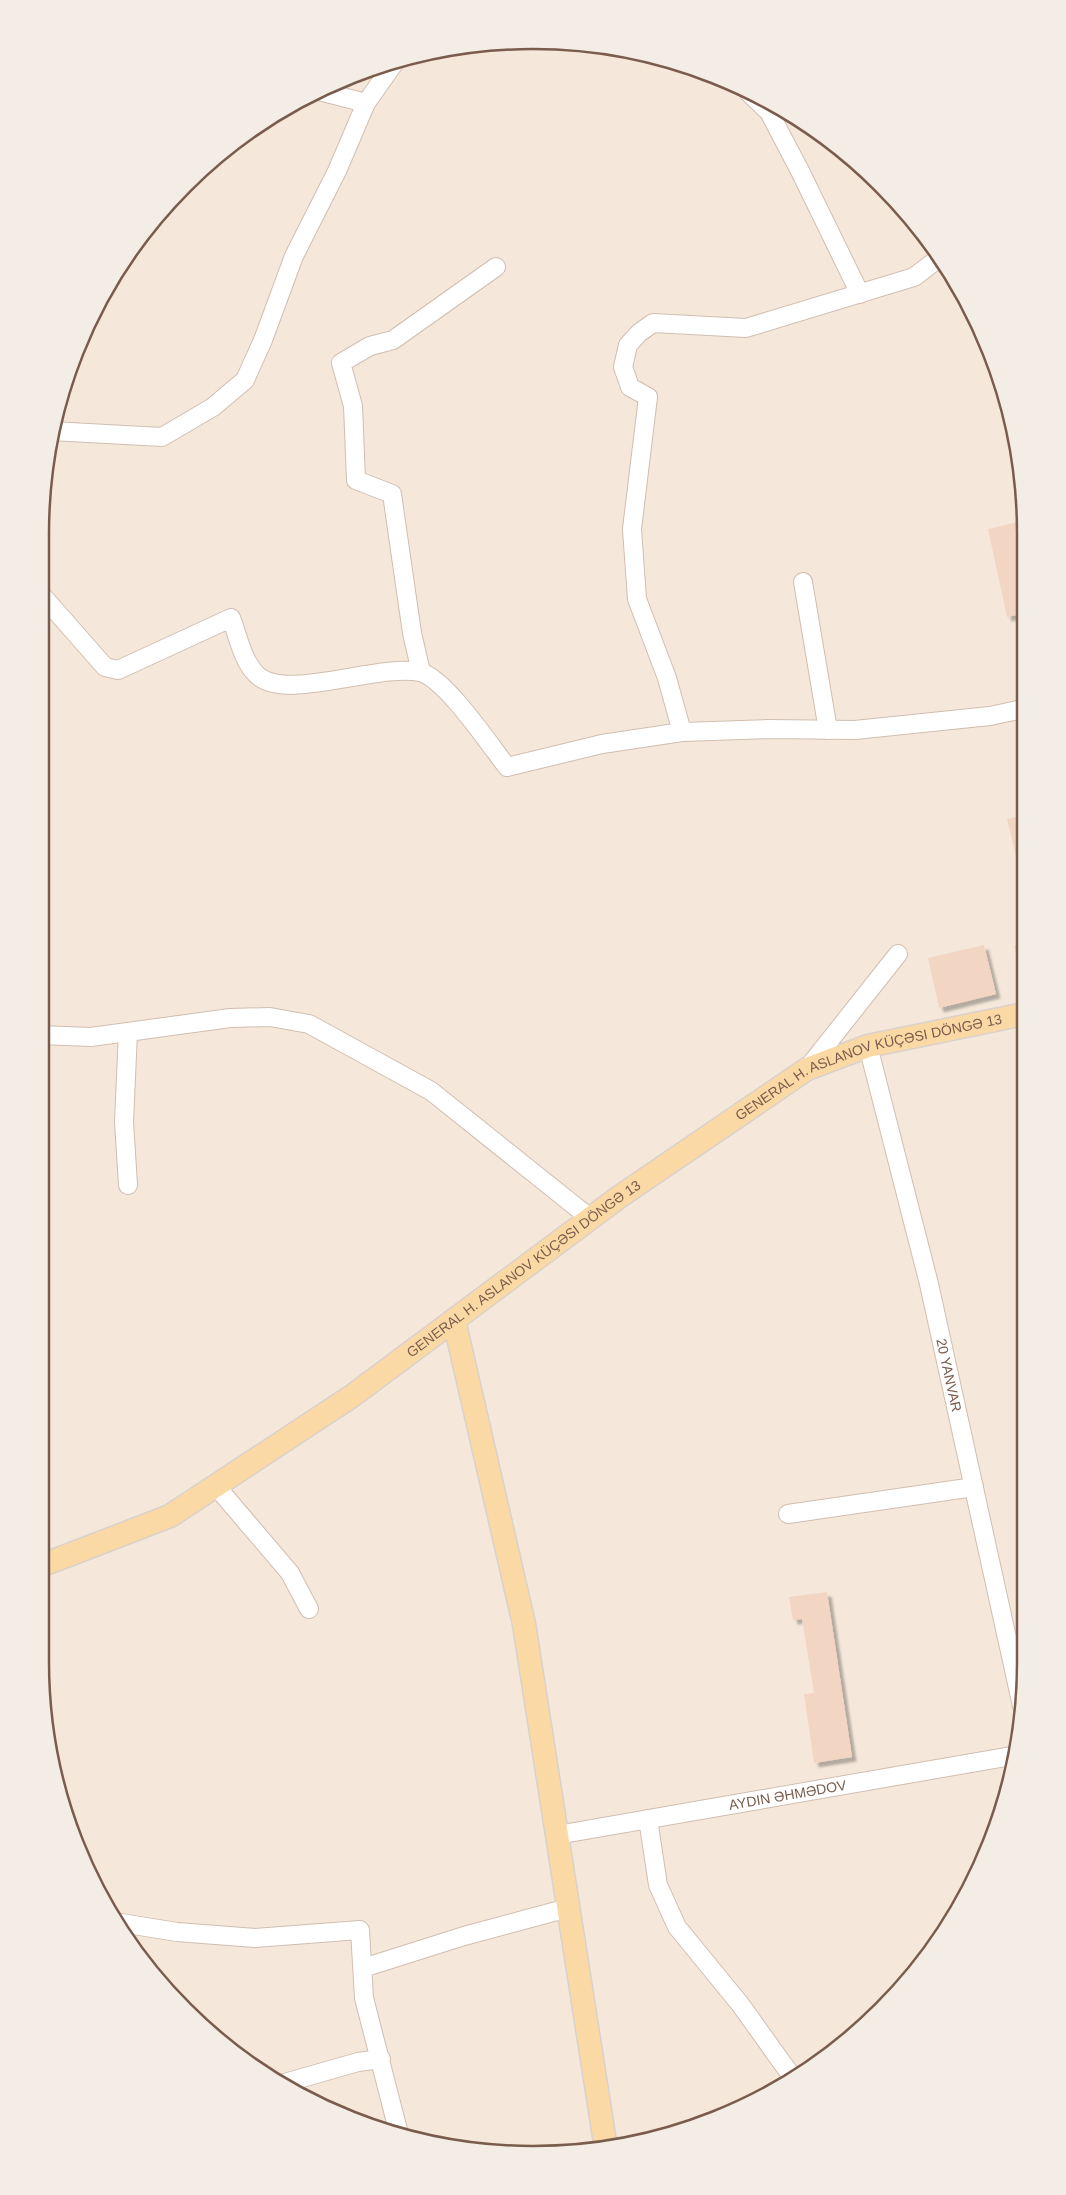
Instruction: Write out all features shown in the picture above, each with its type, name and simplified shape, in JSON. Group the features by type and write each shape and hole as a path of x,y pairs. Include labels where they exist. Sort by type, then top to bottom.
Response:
{"main road":[{"name":"GENERAL H. ASLANOV KÜÇƏSI DÖNGƏ 13","path":"49,1563 170,1516 352,1396 590,1218 807,1069 868,1046 1017,1015"},
{"path":"454,1320 524,1624 605,2141"}],"street":[{"path":"60,432 162,438 213,406 245,380 263,340 294,256 337,171 366,104 389,70"},
{"path":"330,94 366,104"},
{"path":"766,109 800,171 860,294"},
{"path":"682,732 667,678 637,599 632,529 648,396 630,387 623,367 628,345 639,333 653,323 746,328 789,313 914,277 934,262"},
{"path":"421,672 412,633 392,494 356,480 353,406 341,363 370,346 393,340 496,267"},
{"path":"803,582 828,730"},
{"path":"49,603 105,667 118,670 231,618 247,660 256,674 272,684 300,686 392,672 421,672 440,684 507,766 602,744 682,732 768,729 855,730 990,716 1017,710"},
{"path":"807,1069 898,954"},
{"path":"49,1035 91,1037 230,1018 270,1017 309,1024 431,1091 590,1218"},
{"path":"128,1032 124,1122 128,1185"},
{"name":"20 YANVAR","path":"868,1046 929,1284 1016,1681"},
{"path":"216,1486 290,1573 310,1609"},
{"path":"788,1514 974,1487"},
{"path":"557,1835 1008,1757"},
{"path":"648,1819 658,1886 676,1927 740,2004 789,2073"},
{"path":"363,1968 464,1936 568,1908"},
{"path":"126,1924 177,1932 255,1938 360,1930 364,1998 397,2127"},
{"path":"291,2081 358,2062 381,2059"}],"shaded area":[{"path":"501,50 565,50 596,53 658,65 689,74 747,99 802,130 852,169 897,214 936,264 967,319 992,377 1008,439 1016,501 1017,533 1017,1662 1013,1725 1001,1787 992,1818 967,1876 952,1904 936,1931 917,1957 897,1981 852,2026 802,2065 747,2096 689,2121 658,2130 596,2142 565,2145 501,2145 470,2142 408,2130 377,2121 319,2096 264,2065 238,2046 214,2026 169,1981 130,1931 99,1876 86,1847 74,1818 65,1787 53,1725 50,1694 49,533 53,470 65,408 74,377 99,319 114,291 130,264 169,214 214,169 238,149 264,130 319,99 377,74 408,65 470,53"}],"building":[{"path":"1017,522 1017,615 1007,617 988,529"},
{"path":"1017,816 1017,861 1007,819"},
{"path":"984,945 996,994 939,1008 928,958"},
{"path":"1017,945 1017,958 1014,946"},
{"path":"827,1592 852,1757 814,1763 804,1694 814,1693 802,1619 793,1620 789,1597"}]}
